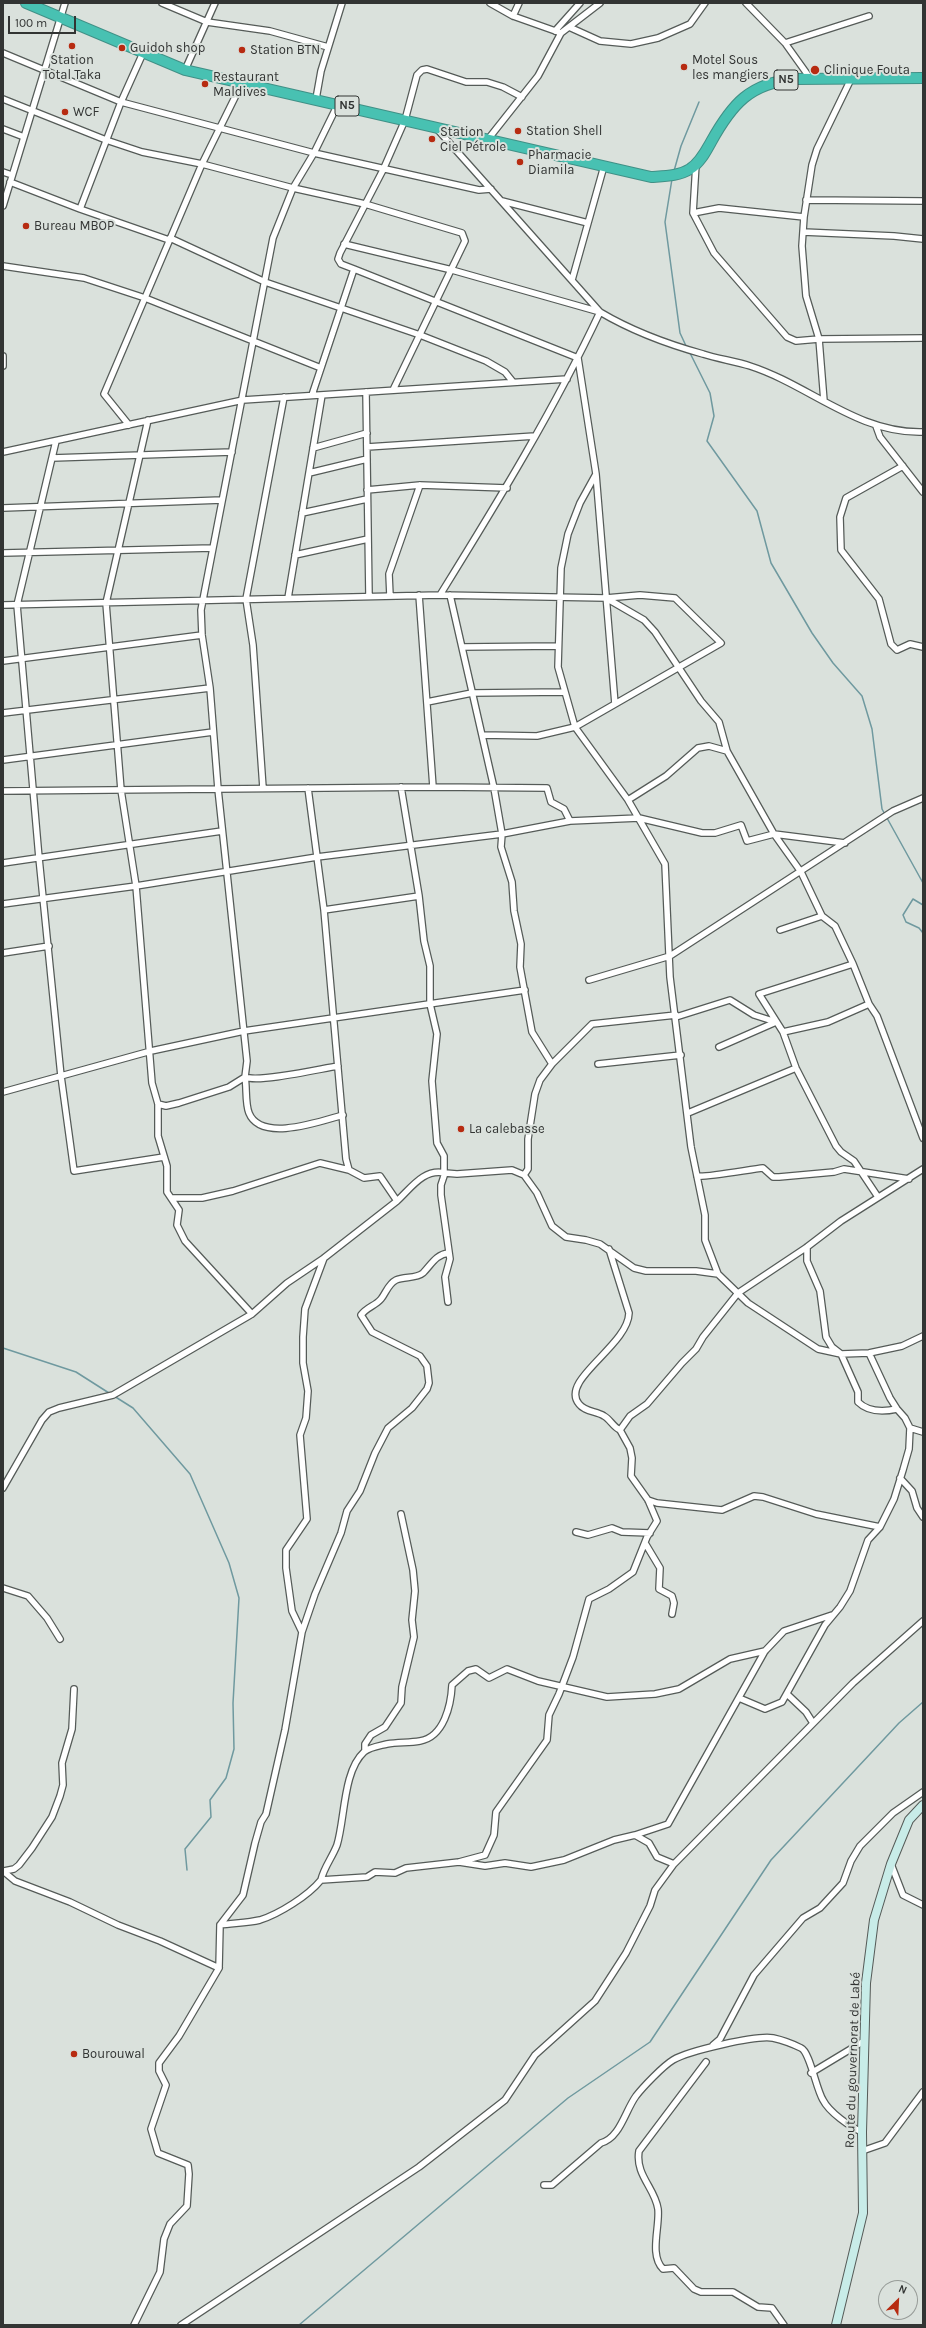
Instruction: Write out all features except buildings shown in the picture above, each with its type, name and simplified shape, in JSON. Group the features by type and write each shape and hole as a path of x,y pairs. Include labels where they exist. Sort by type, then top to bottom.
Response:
{"highway":[{"name":"N5","path":"26,3 185,70 489,138 652,177 678,174 693,166 722,122 747,94 762,85 778,80 810,78 923,78"}],"street":[{"path":"3,206 31,111 66,3"},
{"path":"162,3 207,22 270,31 328,47"},
{"path":"185,70 215,3"},
{"path":"316,99 328,47 342,3"},
{"path":"490,3 513,16 561,33"},
{"path":"513,16 519,3"},
{"path":"555,31 564,18 572,14 580,3"},
{"path":"489,138 543,68 561,33 600,3"},
{"path":"569,27 600,41 631,44 658,38 690,24 704,3"},
{"path":"746,3 785,43 810,78"},
{"path":"785,43 869,16"},
{"path":"3,53 121,102 383,170 478,190 491,189"},
{"path":"80,209 121,102 143,53"},
{"path":"522,97 504,87 487,82 466,82 427,69 422,70 417,75 405,120 383,170 344,244 338,259 341,264 436,303 578,358"},
{"path":"824,401 819,339 806,296 802,246 804,217 806,200 817,149 851,79"},
{"path":"129,425 104,394 202,164 221,129 242,83"},
{"path":"3,99 106,140 142,152 202,164 293,188 365,204 462,233 465,241 393,390"},
{"path":"338,104 314,153 293,188 273,238 243,400 203,600 202,635 210,688 222,831 247,1061 245,1077 248,1112 252,1119 274,1129 307,1126 343,1115"},
{"path":"435,126 600,312"},
{"path":"3,130 24,137"},
{"path":"572,280 604,166"},
{"path":"693,166 694,213 714,254 787,337 796,342 819,339 923,338"},
{"path":"3,172 12,175"},
{"path":"10,182 80,209 169,239 265,282 420,335 486,361 505,372 513,382"},
{"path":"806,200 923,201"},
{"path":"501,201 588,223"},
{"path":"694,213 719,208 804,217"},
{"path":"803,232 894,236 923,239"},
{"path":"344,244 452,270 600,312 625,327 671,344 750,366 824,401 859,420 876,426 923,432"},
{"path":"3,266 84,278 145,298 321,368"},
{"path":"312,395 354,269"},
{"path":"440,595 506,488 567,379 600,312"},
{"path":"3,356 3,366"},
{"path":"578,358 596,474 614,704"},
{"path":"3,452 243,400 567,379"},
{"path":"366,392 368,596"},
{"path":"288,598 322,395"},
{"path":"262,788 253,645 246,599 284,397"},
{"path":"148,420 130,504 106,603 121,790 136,886 151,1051 152,1082 158,1104 158,1136 167,1166 167,1192 179,1210 177,1225 185,1241 252,1314"},
{"path":"876,426 880,437 923,492"},
{"path":"313,448 367,433"},
{"path":"367,447 535,436"},
{"path":"56,441 17,605 32,790 61,1076 74,1171 164,1157"},
{"path":"52,458 232,452"},
{"path":"309,472 367,459"},
{"path":"903,466 846,498 840,517 842,550 879,599 894,647 897,650 910,644 923,647"},
{"path":"596,474 580,503 568,534 561,568 558,667 575,727 628,800 665,864 670,977 697,1176 705,1215 705,1240 718,1274 748,1303 769,1315 798,1337 818,1348 841,1354 869,1353 902,1346 923,1336"},
{"path":"367,490 420,485 506,488"},
{"path":"390,596 389,574 420,485"},
{"path":"302,512 368,499"},
{"path":"3,508 222,500"},
{"path":"295,555 368,539"},
{"path":"3,553 213,548"},
{"path":"419,595 433,787"},
{"path":"3,605 419,595 559,596 606,598 640,595 675,598 721,643 575,727 537,736 482,735"},
{"path":"450,595 494,788 502,834 501,848 512,882 514,912 521,944 520,967 532,1032 552,1064"},
{"path":"606,598 644,620 655,632 667,652 680,667 701,701 719,722 727,751 774,834 801,872 822,916 835,926 854,964 870,1004 877,1016 923,1138"},
{"path":"3,661 202,635"},
{"path":"462,647 558,646"},
{"path":"3,713 210,688"},
{"path":"427,702 472,693 565,692"},
{"path":"3,760 213,732"},
{"path":"628,800 666,776 698,748 709,746 727,751"},
{"path":"401,787 424,941 430,966 430,1004 437,1034 432,1081 437,1143 444,1156 445,1173 441,1185 441,1195 449,1253 449,1269 445,1277 448,1302"},
{"path":"3,791 401,787 547,788 551,802 564,809 570,821"},
{"path":"308,788 324,910 346,1159 349,1170"},
{"path":"589,980 670,956 894,810 923,798"},
{"path":"3,904 136,886 317,858 502,834 570,821 639,818 702,833 715,833 741,825 747,840 774,834 845,843"},
{"path":"3,863 222,831"},
{"path":"324,910 418,896"},
{"path":"780,930 822,916"},
{"path":"3,952 49,946"},
{"path":"854,964 759,994 783,1032 796,1068 836,1146 841,1152 854,1161 878,1197"},
{"path":"3,1092 151,1051 244,1031 525,990"},
{"path":"524,1175 528,1169 528,1139 535,1094 540,1080 552,1064 592,1024 676,1016 730,1000 754,1016 776,1022"},
{"path":"783,1032 828,1022 870,1004"},
{"path":"719,1048 776,1022"},
{"path":"598,1064 681,1055"},
{"path":"245,1077 250,1079 269,1079 338,1066"},
{"path":"688,1113 796,1068"},
{"path":"158,1104 166,1106 179,1103 229,1087 245,1077"},
{"path":"172,1198 202,1198 233,1191 320,1163 349,1170 364,1178 380,1176 397,1201"},
{"path":"697,1176 703,1177 731,1171 763,1168 773,1177 834,1172 844,1169 909,1179"},
{"path":"620,1430 630,1416 646,1404 696,1349 703,1337 738,1293 807,1248 841,1221 923,1169"},
{"path":"3,1488 42,1420 49,1412 58,1408 113,1395 252,1314 287,1283 324,1258 397,1201 425,1174 436,1171 458,1174 512,1170 524,1175 537,1193 552,1226 566,1237 586,1240 609,1249 634,1268 646,1272 696,1271 718,1274"},
{"path":"807,1248 807,1261 820,1291 826,1337 832,1348 841,1354 858,1392 858,1402 867,1409 887,1411 896,1409"},
{"path":"321,1880 367,1877 375,1872 395,1873 406,1868 459,1862 485,1855 494,1835 496,1812 547,1740 549,1715 563,1685 589,1599 609,1589 633,1572 645,1543 657,1521 648,1500 631,1476 632,1458 630,1448 620,1430 603,1415 585,1409 578,1403 575,1393 577,1384 582,1376 618,1339 629,1320 626,1302 609,1249"},
{"path":"134,2325 160,2272 164,2239 170,2224 186,2206 189,2174 188,2165 158,2152 151,2130 166,2085 159,2071 159,2063 179,2036 219,1968 220,1925 243,1895 255,1843 261,1822 266,1814 286,1730 302,1632 315,1594 341,1533 347,1511 360,1491 375,1453 388,1428 412,1408 427,1389 429,1383 427,1366 420,1356 372,1332 361,1315 366,1308 379,1301 387,1288 394,1281 405,1277 418,1276 443,1253 449,1253"},
{"path":"302,1632 292,1611 286,1568 286,1550 307,1518 300,1435 306,1418 308,1391 303,1363 303,1337 305,1309 324,1258"},
{"path":"739,1698 765,1709 782,1702 825,1625 834,1615 850,1591 868,1540 880,1527 894,1500 909,1449 910,1428 906,1418 896,1409 869,1353"},
{"path":"910,1428 923,1432"},
{"path":"900,1478 912,1491 917,1508 923,1517"},
{"path":"648,1500 657,1503 722,1510 754,1496 763,1497 816,1514 880,1527"},
{"path":"365,1751 365,1744 371,1735 385,1726 401,1703 402,1686 414,1637 412,1620 414,1609 413,1577 409,1547 401,1514"},
{"path":"576,1532 588,1535 612,1528 622,1532 650,1533"},
{"path":"645,1543 660,1568 659,1589 672,1596 674,1603 672,1614"},
{"path":"3,1588 28,1596 47,1618 60,1638"},
{"path":"459,1862 485,1866 505,1863 531,1867 564,1860 614,1840 668,1824 765,1651 784,1631 834,1615"},
{"path":"181,2325 419,2167 505,2100 535,2055 595,2001 626,1954 650,1906 655,1890 674,1864 853,1683 923,1621"},
{"path":"220,1925 260,1920 304,1898 321,1880 324,1867 337,1844 348,1787 356,1760 365,1751 375,1746 421,1741 436,1734 451,1703 452,1685 468,1671 476,1669 489,1678 508,1670 515,1671 538,1681 563,1685 607,1697 655,1694 679,1689 730,1660 765,1651"},
{"path":"3,1871 14,1869 32,1848 52,1816 60,1796 63,1785 62,1763 72,1729 74,1689"},
{"path":"787,1694 806,1712 813,1723"},
{"path":"712,2045 720,2039 754,1975 803,1918 820,1908 843,1883 851,1861 860,1846 892,1813 923,1792"},
{"name":"Route du gouvernorat de Labé","path":"836,2325 863,2213 862,2132 866,1983 874,1920 891,1864 909,1820 923,1805"},
{"path":"635,1835 649,1843 657,1857 674,1864"},
{"path":"891,1864 903,1895 923,1905"},
{"path":"3,1871 15,1881 70,1902 118,1926 160,1941 219,1968"},
{"path":"544,2185 552,2185 601,2143 608,2141 614,2135 636,2096 672,2060 712,2045 772,2038 803,2049 810,2059 812,2073 823,2101 851,2128 862,2132"},
{"path":"812,2073 864,2041"},
{"path":"706,2062 639,2151 637,2163 657,2207 656,2253 658,2264 663,2269 674,2268 694,2289 700,2292 733,2292 758,2307 772,2308 784,2325"},
{"path":"862,2151 885,2143 923,2092"}],"waterway":[{"path":"674,171 681,146 699,102"},
{"path":"672,179 665,222 680,333 687,348"},
{"path":"690,353 710,393 714,416 707,441 757,511 771,563 812,633 833,663 862,696 872,729 882,809 923,883"},
{"path":"923,905 913,899 903,915 906,922 919,928 923,933"},
{"path":"3,1348 76,1372 109,1393"},
{"path":"114,1396 133,1408 190,1474 229,1563 239,1598 233,1703 234,1749 226,1778 210,1800 211,1817 185,1849 187,1870"},
{"path":"299,2325 568,2098 650,2042 771,1860 899,1723 923,1702"}],"place":[{"name":"Station Total Taka","path":"72,46"},
{"name":"Guidoh shop","path":"122,48"},
{"name":"Station BTN","path":"242,50"},
{"name":"Motel Sous les mangiers","path":"684,67"},
{"name":"Clinique Fouta","path":"815,70"},
{"name":"Restaurant Maldives","path":"205,84"},
{"name":"WCF","path":"65,112"},
{"name":"Station Shell","path":"518,131"},
{"name":"Station Ciel Pétrole","path":"432,139"},
{"name":"Pharmacie Diamila","path":"520,162"},
{"name":"Bureau MBOP","path":"26,226"},
{"name":"La calebasse","path":"461,1129"},
{"name":"Bourouwal","path":"74,2054"}]}
